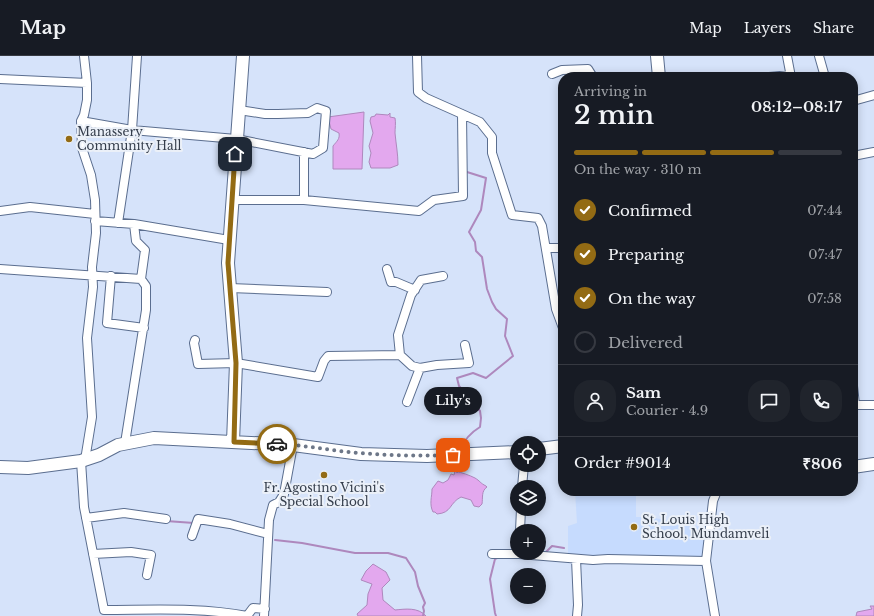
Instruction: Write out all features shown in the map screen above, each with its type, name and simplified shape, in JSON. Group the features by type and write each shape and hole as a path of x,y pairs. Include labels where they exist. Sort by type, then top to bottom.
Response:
{"main road":[{"path":"234,442 236,363 228,263 243,56"},
{"path":"657,56 659,72"},
{"path":"0,467 28,468 83,461 118,445 154,438 293,445 361,454 427,456 510,452"},
{"path":"546,448 558,447"},
{"path":"858,466 874,464"}],"street":[{"path":"84,56 87,100 84,115 81,121 82,148 91,174 95,200 93,287 87,338 92,417 83,461 84,507 104,613 173,610 233,613 247,616 253,608 265,613 269,520 273,505 279,502 284,494 293,445"},
{"path":"118,223 132,130 137,56"},
{"path":"417,56 418,92 426,98 480,122 492,137 492,153 512,215 538,218 542,226 558,314"},
{"path":"787,56 790,72"},
{"path":"819,56 824,72"},
{"path":"552,74 562,70 588,69 590,72"},
{"path":"0,79 87,83"},
{"path":"858,100 874,95"},
{"path":"81,121 132,130 236,140 313,154 323,148 326,111 317,108 308,112 265,114 239,110"},
{"path":"232,200 304,200 419,211 434,200 463,196 462,114"},
{"path":"304,152 304,200"},
{"path":"858,155 874,152"},
{"path":"0,211 30,207 118,223 134,224 229,240"},
{"path":"126,444 146,310 146,286 141,279 145,250 136,241 134,224"},
{"path":"546,248 558,248"},
{"path":"0,269 141,279"},
{"path":"387,269 391,282 396,282 415,290"},
{"path":"111,276 107,323 144,328"},
{"path":"443,276 421,280 411,296 398,335 400,354 412,366 420,368 437,365 469,363 465,345"},
{"path":"230,288 327,292"},
{"path":"195,340 194,343 198,364 236,363 318,377 324,360 328,356 400,354"},
{"path":"407,402 420,368"},
{"path":"858,406 874,405"},
{"path":"714,496 706,561 715,616"},
{"path":"86,518 124,513 166,519"},
{"path":"192,536 198,519 230,524 268,534"},
{"path":"93,554 132,552 151,555 147,575"},
{"path":"492,554 510,554"},
{"path":"546,556 593,560 706,561"},
{"path":"576,558 577,616"}],"shaded area":[{"path":"364,112 362,169 333,169 333,146 339,138 339,133 331,129 328,117"},
{"path":"390,113 390,117 395,118 398,165 390,168 371,168 369,162 371,153 369,146 373,133 370,121 371,117 375,116 376,114 388,115"},
{"path":"455,471 475,478 487,487 483,493 482,504 479,507 474,506 471,500 461,497 454,502 448,510 437,514 433,512 431,506 432,489 438,481 443,483 448,480 451,474 454,475"},
{"name":"St. Louis High School, Mundamveli","path":"575,496 636,496 636,517 650,517 709,529 705,561 568,560 568,526 577,523"},
{"path":"373,564 386,572 390,580 382,588 383,600 395,610 415,610 426,616 358,616 357,614 367,605 368,594 372,584 361,580 366,571"},
{"path":"870,606 874,606 874,616 856,616 857,612 872,609"}],"waterway":[{"path":"460,450 468,437 480,427 481,418 480,411 459,386 457,378 473,373 486,378 513,356 505,336 507,319 496,309 492,302 487,289 482,257 476,251 475,242 469,232 481,210 486,178 467,172"},
{"path":"457,472 459,459"},
{"path":"166,521 194,523"},
{"path":"275,540 302,543 355,553 388,553 406,558 415,572 418,586 425,603 423,607 423,616"},
{"path":"546,552 552,546 564,548"},
{"path":"496,616 490,579 495,559 499,557"}],"way so far":[{"path":"277,444 361,454 427,456 453,455"}],"place":[{"name":"Manassery Community Hall","path":"69,139"},
{"name":"Lily's","path":"453,455"},
{"name":"Fr. Agostino Vicini's Special School","path":"324,475"},
{"name":"St. Louis High School, Mundamveli","path":"634,527"}],"route":[{"path":"235,154 228,263 236,363 234,442 277,444"}]}
